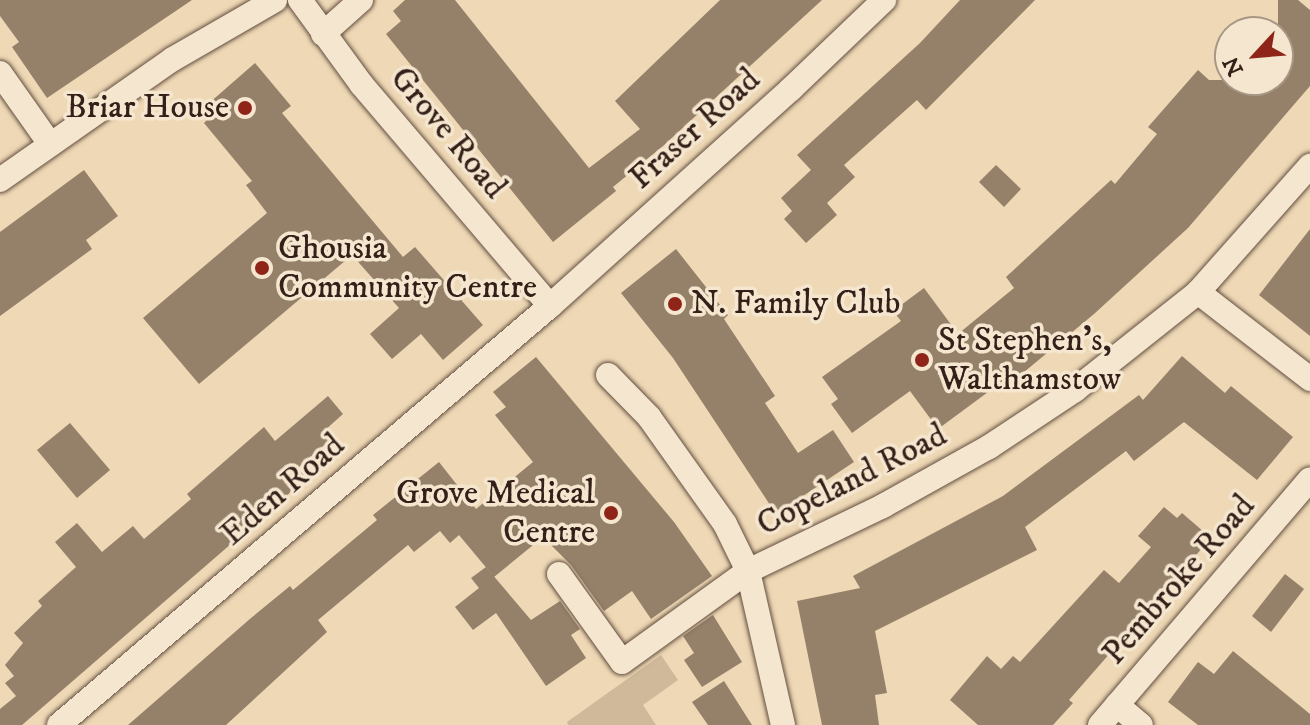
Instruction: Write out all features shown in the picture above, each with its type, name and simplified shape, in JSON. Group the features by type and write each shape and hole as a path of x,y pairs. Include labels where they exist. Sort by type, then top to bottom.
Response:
{"street":[{"path":"0,180 173,59 275,0"},
{"name":"Grove Road","path":"300,0 362,85 550,306"},
{"path":"323,34 361,0"},
{"name":"Fraser Road","path":"550,306 791,89 884,0"},
{"path":"0,73 50,144"},
{"name":"Copeland Road","path":"559,574 622,662 748,571 883,506 989,447 1075,390 1198,292 1310,166"},
{"path":"1198,292 1310,379"},
{"name":"Eden Road","path":"59,725 550,306"},
{"path":"608,375 649,417 696,479 725,524 748,571 783,725"},
{"name":"Pembroke Road","path":"1100,725 1310,479"},
{"path":"1117,705 1141,725"}],"shaded area":[{"path":"661,655 678,680 643,705 656,725 568,725 567,722"}],"building":[{"path":"0,0 192,0 47,98 12,47 19,42 0,16"},
{"path":"405,0 455,0 589,168 640,129 615,101 720,0 822,0 663,146 613,187 616,191 553,242 386,34 401,21 393,11"},
{"path":"960,0 1035,0 926,110 917,100 844,165 855,177 827,203 837,215 806,243 784,219 792,211 781,198 811,170 797,155 920,43"},
{"path":"1278,0 1298,0 1310,10 1310,86 1188,228 1094,314 1011,383 1007,378 938,429 910,391 852,433 831,404 838,399 822,377 901,321 893,311 924,288 958,334 1014,288 1006,277 1111,180 1115,184 1157,134 1148,127 1198,70 1209,80 1214,80 1214,96 1294,96 1294,16 1278,16"},
{"path":"255,63 291,106 282,113 403,257 415,247 483,325 443,360 421,334 392,359 370,334 399,308 352,255 199,384 143,318 267,213 246,185 252,181 204,123 207,120 200,111"},
{"path":"996,165 1021,189 1004,207 979,182"},
{"path":"84,170 118,216 86,240 92,249 0,316 0,232"},
{"path":"1310,229 1310,336 1259,295"},
{"path":"676,249 728,315 724,319 775,396 765,403 798,453 833,430 854,462 776,514 673,358 621,293"},
{"path":"1182,356 1225,393 1231,386 1293,437 1257,480 1184,422 1134,461 1126,451 1025,527 1037,550 875,631 887,693 875,695 879,725 822,725 797,601 860,588 853,576 1003,496 1139,395 1143,400"},
{"path":"536,357 674,522 712,576 651,619 632,591 604,611 571,565 543,537 494,577 459,535 450,543 440,531 414,552 408,545 318,620 327,632 226,725 128,725 251,618 290,586 293,590 377,520 373,515 439,462 476,509 533,462 495,415 506,407 493,392"},
{"path":"328,396 343,414 324,431 331,439 298,468 307,478 22,725 0,725 0,709 16,696 5,683 14,676 5,665 23,643 14,633 42,606 38,601 76,567 55,542 77,523 102,552 133,526 144,539 191,499 187,494 264,427 275,441"},
{"path":"70,423 110,470 77,498 37,450"},
{"path":"1164,507 1177,518 1182,513 1211,538 1069,700 1073,703 1053,725 978,725 950,700 987,656 1001,669 1013,656 1020,662 1104,570 1119,583 1151,547 1138,536"},
{"path":"486,567 531,620 560,601 580,629 571,635 586,658 546,686 496,613 473,630 455,607 479,588 471,578"},
{"path":"1285,574 1304,589 1271,632 1252,616"},
{"path":"713,615 742,662 702,687 684,660 694,653 683,636"},
{"path":"1233,651 1310,714 1310,725 1198,725 1168,702 1198,662 1214,674"},
{"path":"724,681 752,725 708,725 692,702"}],"place":[{"name":"Briar House","path":"245,108"},
{"name":"Ghousia Community Centre","path":"262,268"},
{"name":"N. Family Club","path":"675,304"},
{"name":"St Stephen's, Walthamstow","path":"922,360"},
{"name":"Grove Medical Centre","path":"611,513"}]}
